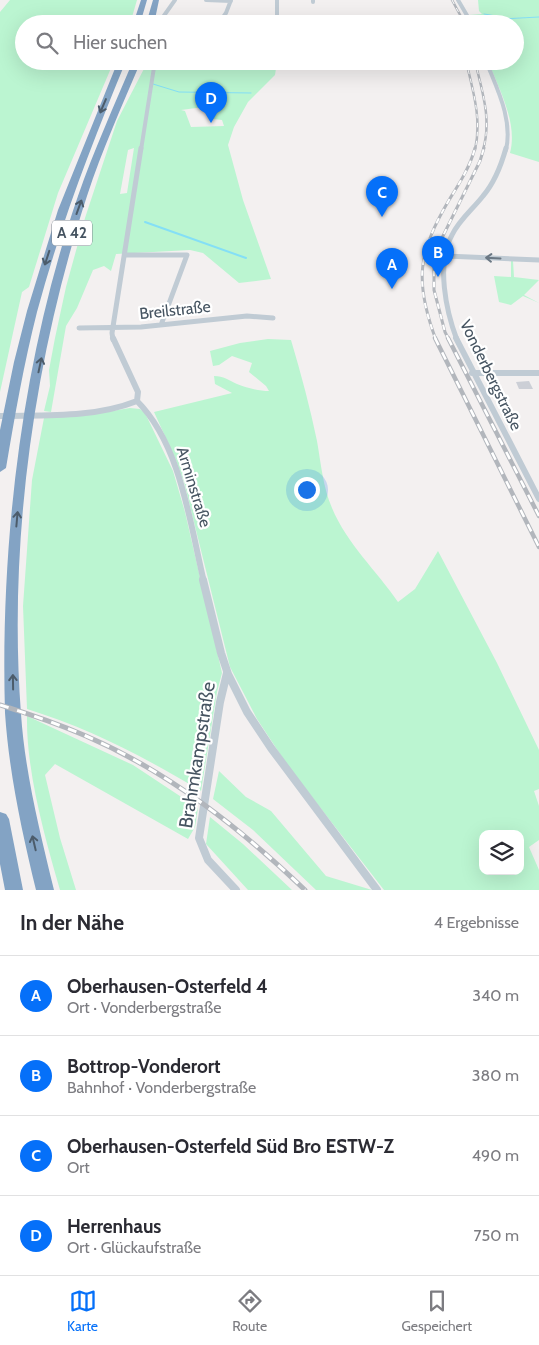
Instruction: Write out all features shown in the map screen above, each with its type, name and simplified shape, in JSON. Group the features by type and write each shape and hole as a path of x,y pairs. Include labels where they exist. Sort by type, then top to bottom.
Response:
{"highway":[{"path":"139,15 144,0"},
{"path":"152,15 156,0"},
{"name":"A 42","path":"0,468 5,417 30,312 49,251 84,152 118,70"},
{"name":"A 42","path":"45,890 28,816 14,714 11,611 13,562 29,416 51,313 76,216 103,143 133,70"},
{"path":"0,819 14,890"}],"street":[{"path":"164,15 174,0"},
{"path":"206,0 231,1 225,15"},
{"path":"277,0 277,15"},
{"path":"458,0 467,15"},
{"name":"Arminstraße","path":"154,70 113,330 114,343 138,392 137,401 150,414 172,459 179,480 227,673 252,720 286,769 377,890"},
{"name":"Vonderbergstraße","path":"489,70 506,120 508,138 493,183 451,236 446,256 444,286 449,319 472,373 539,499"},
{"path":"125,255 187,255 161,325"},
{"path":"446,256 539,260"},
{"name":"Breilstraße","path":"79,328 113,330 256,316 272,318"},
{"path":"472,373 539,373"},
{"path":"5,417 77,413 137,401"},
{"name":"Brahmkampstraße","path":"227,673 199,838 200,847 206,858 236,890"}],"green space":[{"path":"10,0 137,0 133,15 15,15 15,70 110,70 58,193 29,287 22,292 0,392 0,12"},
{"path":"478,0 539,0 539,162 510,153 512,142 509,118 492,70 524,70 524,15 469,15 482,14 479,11"},
{"path":"143,70 276,70 275,75 248,102 234,127 228,145 243,200 271,279 239,283 203,253 190,250 116,254 111,271 104,266 93,270 77,308 66,326 51,412 44,411 50,386 49,370 55,338 66,287 85,218 117,121","holes":["204,107 213,119 222,120 224,126 191,127 185,111 181,110","134,148 127,193 120,194 128,150"]},
{"path":"511,261 513,261 514,277 539,280 524,295 539,303 523,296 511,305 499,302 494,276 511,277"},
{"path":"268,339 291,340 317,441 324,484 332,508 346,534 398,602 415,589 438,551 497,663 539,750 539,789 534,791 539,806 539,840 529,847 539,870 539,890 384,890 288,766 257,719 230,667 184,482 154,412 232,393 215,384 214,376 223,377 249,388 269,391 266,386 249,372 252,363 232,356 219,365 213,366 210,351 240,343"},
{"path":"130,408 140,409 145,413 173,471 185,512 222,673 217,692 201,791 117,745 73,725 27,709 23,606 32,480 44,418 94,414"},
{"path":"27,716 133,765 198,808 195,827 188,839 55,764 45,775 60,838 76,890 60,890 33,782"},
{"path":"219,771 246,797 271,811 326,876 372,890 316,890 253,830 213,799"},
{"path":"210,817 243,844 292,890 248,890 206,844"}],"building":[{"path":"529,381 533,389 519,389 516,382"}],"waterway":[{"path":"484,14 490,15"},
{"path":"524,18 539,17"},
{"path":"153,84 179,92 251,93"},
{"path":"145,222 246,258"}],"railway":[{"path":"452,0 460,15"},
{"path":"468,70 474,94 478,127 475,150"},
{"path":"477,70 483,94 487,127 483,150"},
{"path":"436,340 424,301 422,284 425,252 439,219 464,175 475,148"},
{"path":"448,338 434,290 434,265 439,244 480,161 484,148"},
{"path":"435,338 539,547"},
{"path":"448,338 539,516"},
{"path":"0,705 86,736 117,750 175,784 255,845 305,890"}],"place":[{"name":"Herrenhaus","path":"211,123"},
{"name":"Oberhausen-Osterfeld Süd Bro ESTW-Z","path":"382,217"},
{"name":"Bottrop-Vonderort","path":"438,277"},
{"name":"Oberhausen-Osterfeld 4","path":"392,289"}]}
